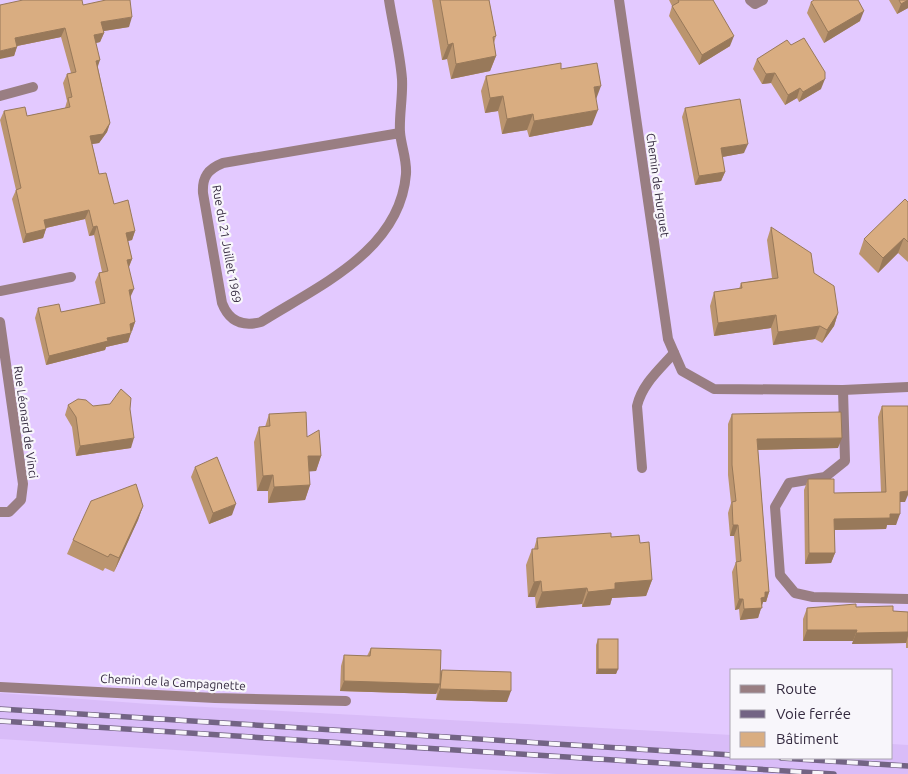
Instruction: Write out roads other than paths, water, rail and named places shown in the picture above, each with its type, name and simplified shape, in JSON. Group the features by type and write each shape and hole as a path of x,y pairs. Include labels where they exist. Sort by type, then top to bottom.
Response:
{"street":[{"name":"Rue du 21 Juillet 1969","path":"390,0 402,79 400,134 406,160 403,191 389,225 377,241 354,262 261,322 244,324 230,317 222,303 203,193 207,173 223,163 400,134"},
{"name":"Chemin de Hurguet","path":"619,0 668,339 682,371 714,388 843,390"},
{"path":"750,0 755,4 763,0"},
{"path":"0,96 33,87"},
{"path":"0,291 71,277"},
{"name":"Rue Léonard de Vinci","path":"0,322 23,484 21,500 9,512 0,512"},
{"path":"642,468 637,406 639,397 645,386 674,353"},
{"path":"908,388 843,390 845,461 825,478 789,483 774,507 780,575 795,593 813,597 908,599"},
{"name":"Chemin de la Campagnette","path":"0,687 214,698 346,701"}],"railway":[{"path":"0,709 730,755"},
{"path":"0,721 834,774"},
{"path":"797,759 908,766"}]}
